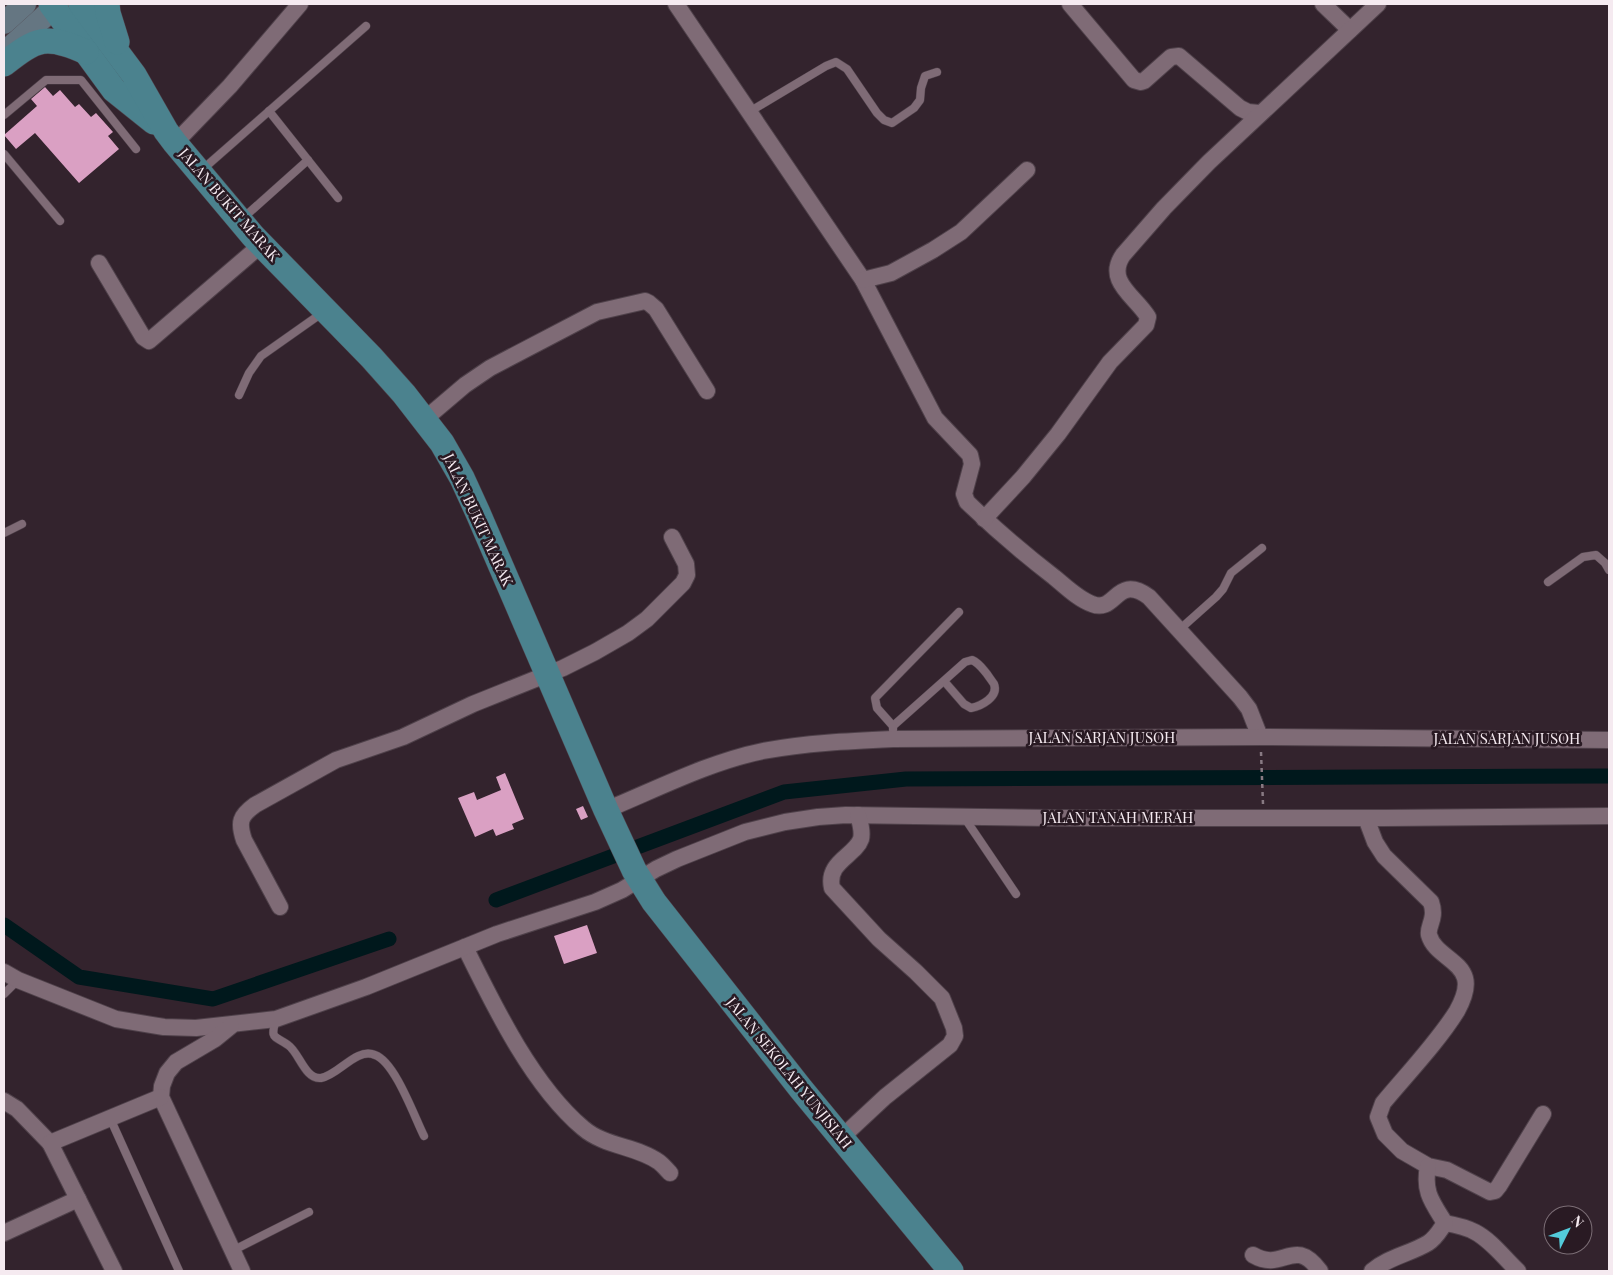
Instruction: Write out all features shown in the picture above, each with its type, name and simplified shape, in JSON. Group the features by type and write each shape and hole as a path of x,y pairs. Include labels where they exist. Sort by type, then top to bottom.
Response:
{"main road":[{"path":"4,23 25,4"},
{"name":"JALAN BUKIT MARAK","path":"81,4 134,75 170,137 261,245 401,389 442,443 462,478 608,815 637,875"},
{"path":"107,4 114,35 134,75"},
{"path":"4,54 54,5"},
{"name":"JALAN BUKIT MARAK","path":"54,5 114,90 170,137"},
{"path":"4,64 24,48 40,41 67,43 86,52"},
{"name":"JALAN SEKOLAH YUNJISIAH","path":"637,875 657,907 681,939 951,1271"}],"street":[{"path":"170,137 230,86 300,4"},
{"path":"676,4 863,280 935,418 970,455 972,464 964,494 967,502 1011,543 1066,587 1092,604 1101,606 1129,588 1139,590 1149,598 1249,709 1261,745"},
{"path":"1070,4 1134,80 1144,81 1171,57 1179,56 1240,108 1248,112 1259,113"},
{"path":"1323,4 1350,30"},
{"path":"984,519 1058,434 1110,362 1146,325 1148,317 1143,308 1120,282 1116,272 1118,263 1164,208 1259,113 1378,4"},
{"path":"863,280 891,273 961,232 1027,170"},
{"path":"99,263 142,337 149,341 261,245"},
{"path":"425,419 465,385 490,368 597,312 640,302 649,302 656,308 707,391"},
{"path":"280,907 240,829 241,819 247,811 255,804 336,760 403,737 473,704 548,674 595,652 628,633 647,619 683,583 687,575 686,564 672,536"},
{"name":"JALAN SARJAN JUSOH","path":"608,815 696,772 762,751 893,732 1261,745 1609,740"},
{"path":"841,1138 886,1097 950,1045 955,1036 954,1028 940,996 879,939 832,888 831,878 840,860 857,845 861,838 862,831 858,815"},
{"name":"JALAN TANAH MERAH","path":"11,976 116,1019 164,1027 231,1026 276,1019 366,987 505,932 594,902 622,890 637,875 745,832 785,822 818,817 858,815 1366,818 1609,816"},
{"path":"1366,818 1375,842 1384,856 1431,902 1434,912 1428,933 1433,943 1459,968 1465,977 1467,988 1457,1010 1383,1104 1378,1117 1385,1134 1402,1151 1428,1166 1447,1170 1490,1192 1495,1190 1543,1114"},
{"path":"465,947 486,989 532,1069 557,1101 583,1128 600,1140 658,1162 670,1173"},
{"path":"231,1026 215,1039 176,1062 166,1073 161,1097 242,1271"},
{"path":"50,1143 161,1097"},
{"path":"4,1101 16,1109 50,1143 114,1271"},
{"path":"1428,1166 1426,1190 1446,1223 1476,1232 1518,1271"},
{"path":"4,1233 78,1199"},
{"path":"1372,1271 1386,1262 1428,1243 1446,1223"},
{"path":"1253,1255 1270,1262 1295,1254 1305,1256 1320,1271"}],"lane":[{"path":"199,172 366,26"},
{"path":"749,112 826,66 836,62 847,69 877,113 884,120 892,123 914,108 920,100 925,76 938,72"},
{"path":"4,115 46,80 78,80 83,82 136,149"},
{"path":"269,112 338,198"},
{"path":"4,154 60,221"},
{"path":"240,221 308,160"},
{"path":"239,395 249,372 261,356 325,311"},
{"path":"4,533 22,524"},
{"path":"1179,630 1216,597 1232,574 1262,548"},
{"path":"1548,582 1583,557 1596,555 1605,563 1609,570"},
{"path":"944,681 964,704 971,708 979,706 992,697 995,691 994,685 979,663 972,660 965,662 944,681 893,732 878,708 875,698 959,612"},
{"path":"964,817 1016,894"},
{"path":"4,994 11,976"},
{"path":"276,1019 272,1031 275,1037 291,1047 309,1074 314,1078 328,1076 364,1054 374,1054 383,1059 396,1077 424,1136"},
{"path":"110,1118 179,1271"},
{"path":"232,1251 309,1212"}],"path":[{"path":"1261,745 1263,799"}],"building":[{"path":"45,87 53,96 60,90 75,107 79,104 91,117 96,113 113,132 108,136 119,149 79,183 35,133 16,149 4,135 37,106 31,99"},
{"path":"505,773 524,819 512,824 514,829 496,836 493,829 475,837 458,798 474,792 477,800 501,790 496,777"},
{"path":"583,806 588,817 581,820 576,809"},
{"path":"587,925 597,953 564,964 554,936"}],"waterway":[{"path":"496,900 784,792 906,779 1609,776"},
{"path":"4,925 79,977 213,999 389,939"}]}
